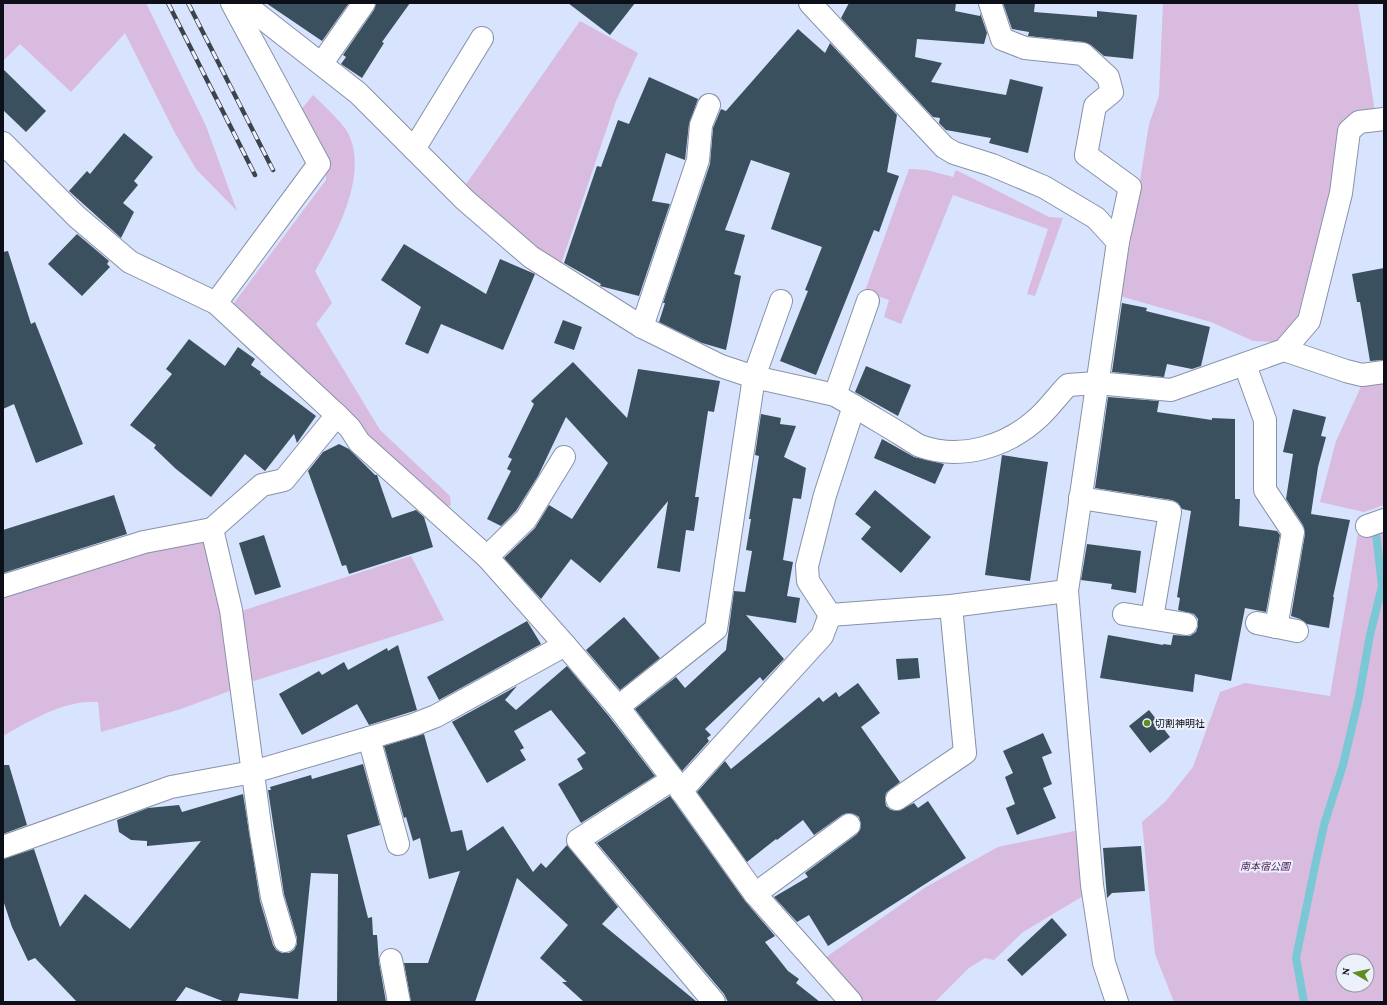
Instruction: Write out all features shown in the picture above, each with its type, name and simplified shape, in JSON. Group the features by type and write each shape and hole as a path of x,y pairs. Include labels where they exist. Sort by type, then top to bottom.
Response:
{"street":[{"path":"216,303 318,164 232,3"},
{"path":"243,3 322,63 358,93 465,200 531,257 642,327 721,366 754,377 834,395 920,446 952,452 986,448 1020,432 1040,417 1068,385 1097,383 1171,390 1284,350 1309,321 1341,193 1349,131 1359,122 1384,119"},
{"path":"322,63 364,3"},
{"path":"810,3 944,147 954,153 992,166 1044,187 1096,218 1118,242"},
{"path":"990,3 1002,39 1025,48 1083,54 1108,76 1112,92 1095,106 1086,155 1130,187 1118,242 1066,591 1092,885 1104,963 1117,1002"},
{"path":"414,149 482,38"},
{"path":"642,327 698,160 701,125 709,105"},
{"path":"3,143 77,217 130,262 216,303 337,415 350,428 359,442 487,557 618,707 756,894 851,1002"},
{"path":"618,707 716,629 754,377 781,301"},
{"path":"834,395 868,301"},
{"path":"1284,350 1362,375 1384,372"},
{"path":"1245,364 1265,420 1264,490 1293,532 1277,627"},
{"path":"830,615 808,581 807,566 825,495 854,406"},
{"path":"3,586 144,542 212,529 262,485 284,480 337,415"},
{"path":"487,557 526,519 564,457"},
{"path":"1080,498 1170,512 1152,618"},
{"path":"212,529 232,610 253,772 272,897 285,942"},
{"path":"830,615 952,606 1066,591"},
{"path":"897,799 965,753 952,606"},
{"path":"1124,614 1186,624"},
{"path":"714,1002 578,840 677,785 822,636 830,615"},
{"path":"3,847 171,787 253,772 413,725 436,716 565,645"},
{"path":"369,738 398,844"},
{"path":"756,894 849,825"},
{"path":"391,960 399,1002"}],"green space":[{"path":"3,3 146,3 206,126 237,211 196,169 175,133 125,33 71,92 20,44 3,61"},
{"path":"1163,3 1358,3 1375,112 1352,114 1332,181 1298,315 1287,333 1276,342 1253,341 1211,322 1120,296 1130,244 1149,124 1159,96"},
{"path":"580,21 638,53 616,101 559,270 462,190"},
{"path":"313,95 337,119 348,133 353,150 355,167 352,186 340,223 315,271 332,303 316,324 380,430 450,496 451,505 442,509 231,307 326,180 326,158 300,111"},
{"path":"909,169 927,170 953,177 956,170 1049,217 1063,218 1035,296 1027,294 1048,229 953,195 901,324 884,317 889,300 865,291"},
{"path":"1384,375 1384,505 1364,512 1320,502 1336,441 1365,378"},
{"name":"南本宿公園","path":"1384,523 1384,1002 1174,1002 1155,954 1142,822 1165,802 1193,767 1220,692 1245,683 1330,696 1358,533"},
{"path":"201,535 216,576 235,689 181,709 101,732 98,702 73,704 49,712 3,736 3,595"},
{"path":"411,556 444,620 254,681 243,674 235,613"},
{"path":"1079,830 1088,893 1023,932 994,960 985,958 969,968 935,1002 861,1002 822,960 926,887 998,847"}],"building":[{"path":"266,3 349,3 322,41"},
{"path":"376,3 410,3 382,42 384,43 362,78 341,64 346,57 343,55 374,10"},
{"path":"568,3 635,3 610,35"},
{"path":"849,3 956,3 955,11 980,16 980,13 987,33 984,44 917,39 915,57 942,63 931,82 1006,95 1010,79 1043,87 1028,153 989,143 991,138 946,130 939,123 940,118 933,117 841,18"},
{"path":"1003,3 1035,3 1034,12 1097,17 1097,11 1137,15 1133,59 1104,56 1091,45 1084,42 1028,36 1029,32 1012,29"},
{"path":"798,29 825,53 830,43 897,115 887,172 899,176 879,232 874,230 816,375 780,361 808,291 805,290 822,247 771,229 790,173 751,160 725,230 745,235 734,274 741,276 726,350 702,343 659,322 665,303 663,303 710,164 713,128 721,109 726,111"},
{"path":"3,69 46,111 26,132 3,110"},
{"path":"649,77 698,99 689,124 685,160 666,153 652,201 670,204 639,296 600,286 601,284 564,263 597,166 601,167 618,120 629,124"},
{"path":"124,133 153,157 134,181 138,185 123,203 134,212 121,238 69,191 87,171 90,174"},
{"path":"77,234 109,261 107,264 110,267 82,296 48,264"},
{"path":"404,244 486,294 500,259 535,274 503,350 441,324 428,354 405,344 421,307 381,280"},
{"path":"8,251 31,324 35,322 83,444 36,463 14,404 3,409 3,252"},
{"path":"1384,268 1384,360 1370,361 1360,302 1357,302 1352,274"},
{"path":"1122,303 1147,308 1146,311 1210,327 1201,366 1192,369 1167,364 1164,377 1112,372"},
{"path":"563,320 582,327 574,350 554,343"},
{"path":"189,339 225,366 238,347 255,359 251,365 261,372 260,374 316,416 297,443 294,434 265,471 245,454 211,497 176,469 154,448 156,445 130,425 172,374 166,369"},
{"path":"573,362 627,418 638,369 720,381 714,412 708,411 695,497 699,497 694,531 686,530 680,572 657,568 668,501 600,583 571,559 541,599 504,558 535,528 549,505 572,519 608,463 566,417 538,476 516,511 501,526 487,519 511,471 507,469 512,459 508,457 534,404 531,401"},
{"path":"866,366 911,385 898,416 855,392"},
{"path":"1108,397 1159,401 1157,412 1212,420 1212,418 1235,419 1235,499 1240,499 1239,526 1277,531 1280,535 1266,612 1245,608 1231,681 1195,674 1193,692 1100,678 1108,635 1163,645 1171,645 1173,635 1190,636 1196,632 1198,626 1198,619 1194,614 1178,610 1180,598 1177,597 1191,511 1182,509 1178,503 1172,500 1095,488"},
{"path":"1293,409 1326,417 1321,436 1326,437 1318,467 1311,514 1350,520 1333,597 1329,628 1307,624 1300,619 1291,616 1305,534 1303,525 1286,499 1293,454 1283,452"},
{"path":"761,414 781,418 780,424 796,426 784,457 806,468 801,499 793,498 783,560 793,562 787,596 800,598 796,623 746,615 784,659 763,681 760,677 705,729 711,735 707,738 709,741 682,771 635,709 676,677 685,688 726,650 734,591 745,592 752,551 746,550 751,519 749,519 759,456 755,455"},
{"path":"882,439 914,457 944,464 935,484 874,458"},
{"path":"339,444 349,449 375,475 377,475 392,518 416,510 424,517 433,547 349,574 346,565 342,566 308,471 323,452"},
{"path":"1002,455 1048,462 1030,581 985,575"},
{"path":"875,490 931,537 901,573 861,539 871,527 855,514"},
{"path":"114,495 127,534 3,573 3,530"},
{"path":"264,535 281,587 255,595 239,543"},
{"path":"1087,544 1141,551 1136,593 1111,589 1112,584 1081,580"},
{"path":"624,617 660,658 620,690 586,650"},
{"path":"527,621 541,644 439,700 427,677"},
{"path":"398,645 417,710 369,725 357,704 302,735 279,694 319,671 322,675 344,662 348,670 387,648 388,651"},
{"path":"918,658 920,678 898,680 896,659"},
{"path":"567,666 608,715 655,776 581,823 558,784 583,769 577,759 586,753 551,710 514,731 524,748 520,750 526,760 487,783 452,722 517,686 505,700 516,710"},
{"path":"858,683 880,713 861,727 900,782 886,793 886,806 891,810 898,811 914,803 918,808 928,801 966,858 828,946 809,915 797,922 774,897 808,877 805,873 856,835 860,830 861,824 859,817 848,813 842,815 814,835 803,820 747,862 697,792 725,761 731,769 819,697 823,702 836,692 839,697"},
{"path":"1149,710 1170,737 1150,753 1129,726"},
{"path":"1043,733 1052,753 1042,757 1052,784 1043,788 1056,818 1017,835 1006,808 1015,804 1005,777 1013,773 1003,751"},
{"path":"424,734 451,832 462,830 467,851 503,826 533,872 541,863 546,868 567,845 618,907 602,924 697,1002 584,1002 562,982 567,982 540,958 568,925 517,878 475,1002 411,1002 404,963 428,963 460,871 429,879 420,838 413,841 406,817 404,818 384,746"},
{"path":"363,764 380,825 347,835 368,918 372,917 373,935 377,935 379,962 386,1002 337,1002 338,874 311,873 298,999 240,993 237,1002 225,1002 186,987 175,1002 77,1002 35,958 28,961 12,927 3,900 3,859 34,849 60,927 85,894 130,929 201,841 147,846 147,841 131,840 119,832 117,820 148,808 179,805 182,812 243,794 260,901 273,945 276,950 282,953 289,953 294,950 297,944 297,938 284,894 268,790 271,790 270,787 311,775 312,779"},
{"path":"3,765 9,765 27,825 3,834"},
{"path":"670,796 745,901 775,936 765,942 788,971 799,979 796,983 820,1002 728,1002 724,994 597,843"},
{"path":"1141,846 1145,891 1112,893 1107,898 1103,848"},
{"path":"1052,918 1067,935 1022,976 1007,960"}],"waterway":[{"path":"1304,1002 1296,958 1324,825 1343,765 1359,697 1370,635 1382,586 1375,524"}],"railway":[{"path":"168,3 255,175"},
{"path":"188,3 273,170"}],"place":[{"name":"切割神明社","path":"1147,723"}]}
